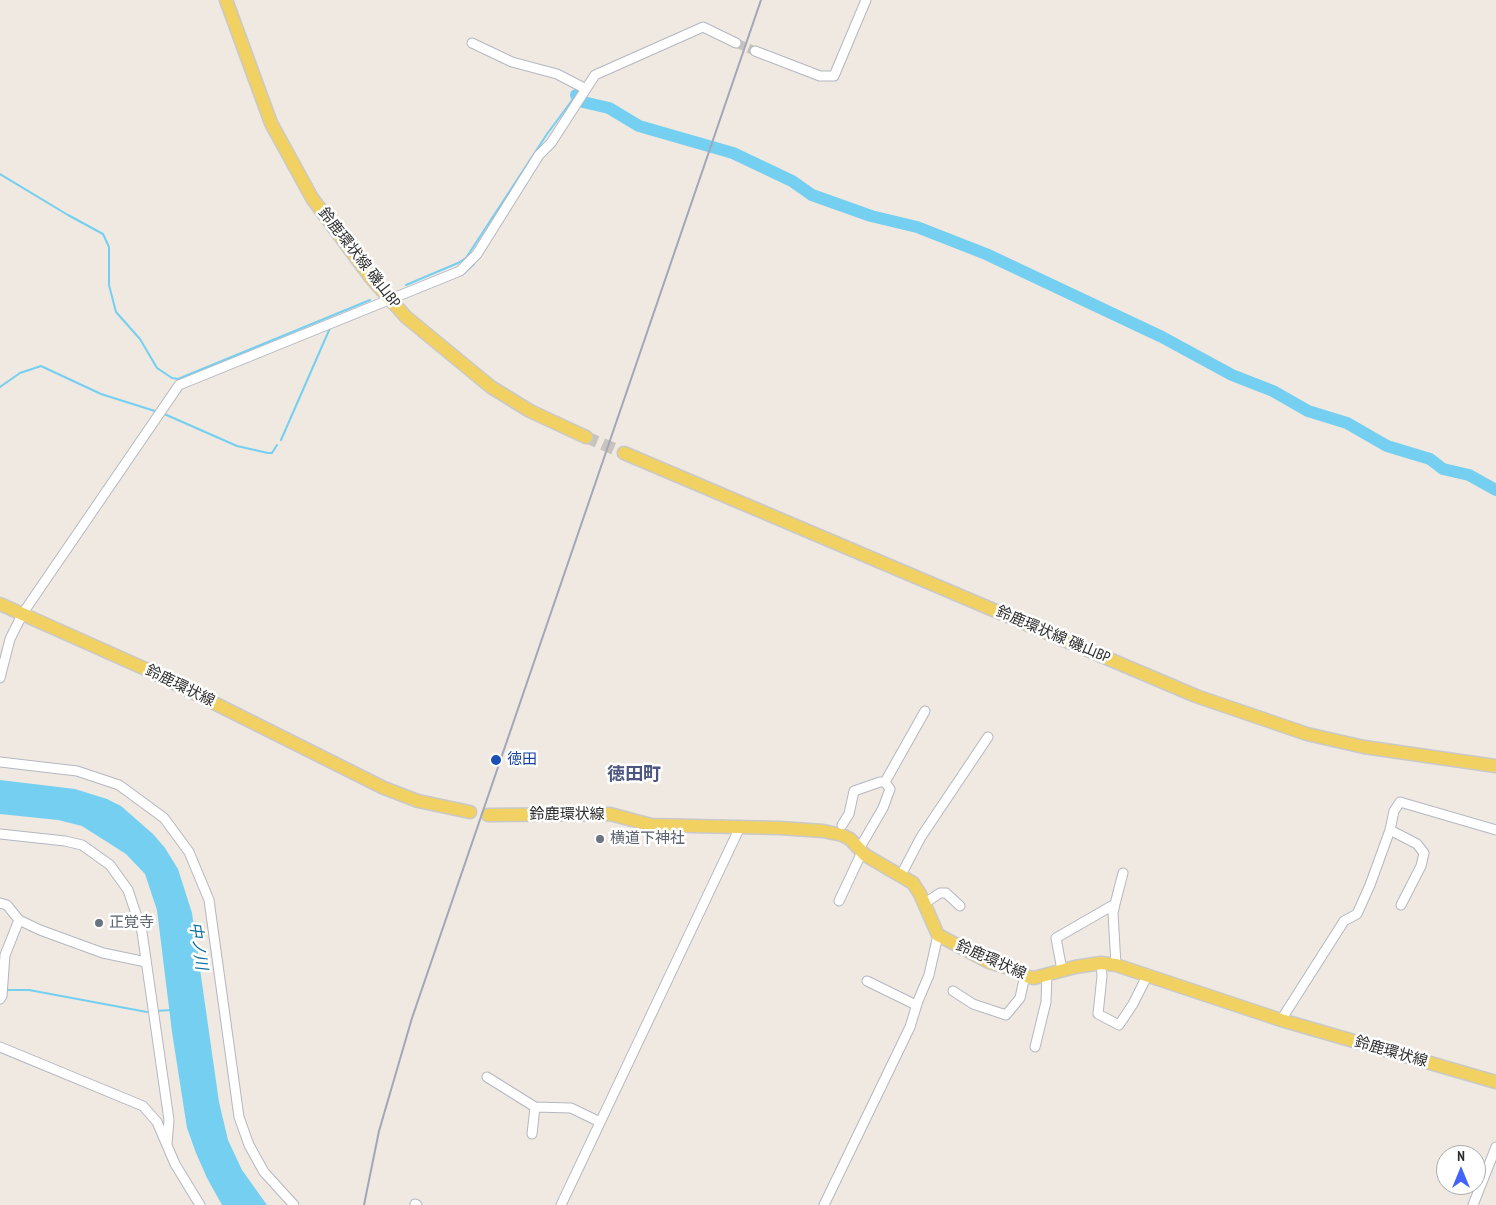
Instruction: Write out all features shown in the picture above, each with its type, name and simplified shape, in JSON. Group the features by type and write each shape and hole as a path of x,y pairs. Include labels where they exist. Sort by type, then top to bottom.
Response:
{"main road":[{"name":"鈴鹿環状線 磯山BP","path":"226,0 257,90 271,124 292,164 312,198 344,243 389,299 406,317 491,387 530,411 586,437"},
{"name":"鈴鹿環状線 磯山BP","path":"624,453 1196,696 1307,734 1364,747 1496,766"},
{"name":"鈴鹿環状線","path":"0,604 150,671 384,788 418,801 470,812"},
{"name":"鈴鹿環状線","path":"488,816 610,814 650,824 823,831 842,835 850,839 861,851 913,883 938,936 989,962 1034,978 1062,970 1101,964 1116,965 1148,974 1282,1020 1496,1082"}],"street":[{"path":"755,51 820,76 834,76 866,0"},
{"path":"0,678 10,639 23,613 179,386 460,271 473,260 539,155 551,143 595,75 703,27 736,43"},
{"path":"472,43 512,62 557,74 586,90"},
{"path":"885,782 925,711"},
{"path":"901,875 921,838 988,737"},
{"path":"0,762 78,772 119,785 164,818 189,852 203,883 211,914 239,1117 249,1145 264,1172 294,1205"},
{"path":"842,825 849,814 854,791 885,782"},
{"path":"839,901 883,808 890,789 885,782"},
{"path":"1282,1020 1344,921 1357,914 1390,830 1394,810 1400,802 1496,830"},
{"path":"561,1205 740,827"},
{"path":"1390,830 1417,844 1424,853 1421,866 1401,905"},
{"path":"0,834 74,843 95,852 122,880 134,901 146,962 169,1120 167,1144"},
{"path":"1116,965 1115,904 1123,873"},
{"path":"924,903 940,893 946,893 960,906"},
{"path":"0,903 7,905 19,920 103,953 146,962"},
{"path":"1062,970 1056,938 1115,904"},
{"path":"2,993 7,949 19,920"},
{"path":"824,1205 910,1027 916,1005 929,975 938,936"},
{"path":"1101,964 1102,976 1098,1014 1119,1025 1133,1004 1148,974"},
{"path":"1035,1047 1046,1002 1046,974"},
{"path":"953,991 973,1004 1006,1015 1020,998 1025,975"},
{"path":"867,981 916,1005"},
{"path":"0,1047 143,1106 157,1122 179,1170 200,1205"},
{"path":"487,1077 535,1107 571,1108 600,1122"},
{"path":"532,1134 535,1107"},
{"path":"1473,1205 1496,1147"}],"water":[{"path":"0,780 75,789 107,799 121,806 153,834 165,848 178,869 192,913 219,1102 228,1140 242,1170 267,1205 222,1205 196,1153 187,1128 172,1032 157,910 145,874 126,854 82,826 58,820 0,814"}],"waterway":[{"path":"406,285 466,258 547,134 576,95"},
{"path":"576,95 583,102 609,108 639,126 733,153 792,181 812,195 871,216 917,227 986,254 1162,337 1232,375 1273,391 1308,411 1347,423 1387,446 1430,459 1443,469 1469,475 1496,490"},
{"path":"0,174 103,234 109,247 109,285 116,312 140,339 157,368 172,378 178,379 370,300"},
{"path":"463,274 474,264"},
{"path":"281,440 330,328"},
{"path":"0,387 20,373 41,366 101,394 158,412"},
{"path":"162,413 237,446 272,453 277,445"},
{"path":"6,990 29,990 147,1012"},
{"path":"156,1011 171,1010"}],"tunnel":[{"path":"736,43 755,51"},
{"path":"586,437 624,453"}],"railway":[{"path":"364,1205 379,1131 412,1018 761,0"}],"place":[{"name":"徳田","path":"496,760"},
{"name":"横道下神社","path":"600,839"},
{"name":"正覚寺","path":"99,923"}],"district":[{"name":"徳田町","path":"634,775"}],"water label":[{"name":"中ノ川","path":"198,946"}]}
